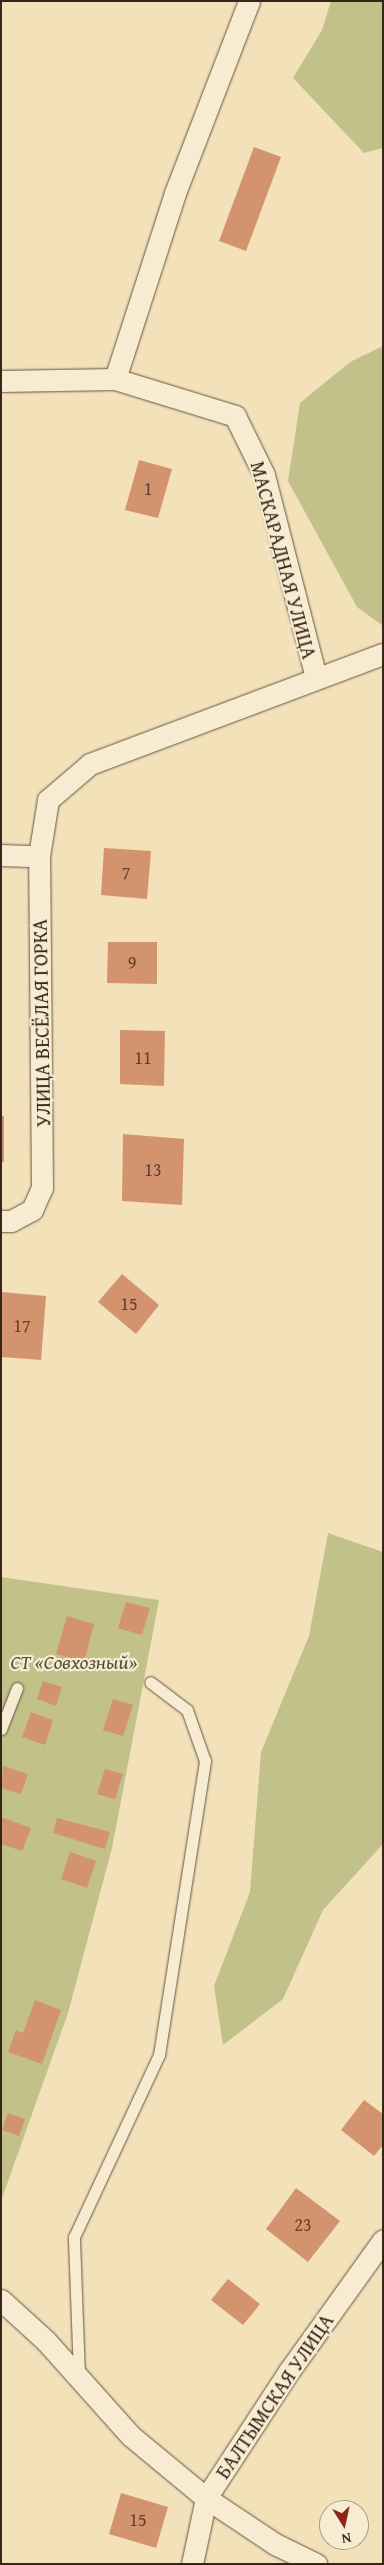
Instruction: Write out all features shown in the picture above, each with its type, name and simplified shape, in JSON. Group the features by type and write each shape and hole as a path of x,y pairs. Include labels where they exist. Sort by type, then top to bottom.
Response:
{"street":[{"path":"116,378 175,193 249,1"},
{"name":"МАСКАРАДНАЯ УЛИЦА","path":"1,381 116,378 234,416 264,475 316,678"},
{"path":"316,678 383,654"},
{"name":"УЛИЦА ВЕСЁЛАЯ ГОРКА","path":"1,1222 11,1221 32,1210 42,1188 39,856 48,800 90,764 316,678"},
{"path":"1,855 39,856"},
{"name":"БАЛТЫМСКАЯ УЛИЦА","path":"192,2564 206,2498 283,2379 383,2240"},
{"path":"1,2300 79,2378 131,2436 206,2498 275,2544 316,2564"}],"lane":[{"path":"79,2378 74,2237 159,2055 205,1761 187,1710 150,1682"},
{"path":"1,1729 17,1688"}],"green space":[{"path":"331,1 383,1 383,148 364,153 293,78 322,30"},
{"path":"383,346 383,626 357,607 288,481 300,403 350,362"},
{"path":"328,1533 383,1552 383,1844 323,1910 283,1999 223,2045 214,1986 250,1892 261,1752 309,1636"},
{"name":"СТ «Совхозный»","path":"1,1577 159,1600 112,1848 68,2013 1,2201"}],"building":[{"path":"254,147 281,157 246,251 219,241"},
{"path":"139,460 172,469 158,518 125,510"},
{"path":"104,848 151,851 147,899 101,895"},
{"path":"108,942 157,942 157,984 107,983"},
{"path":"120,1030 165,1031 164,1086 120,1084"},
{"path":"1,1116 4,1116 4,1162 1,1162"},
{"path":"123,1134 184,1139 182,1205 122,1201"},
{"path":"122,1274 159,1305 136,1334 98,1302"},
{"path":"1,1292 46,1296 41,1360 1,1357"},
{"path":"126,1602 150,1608 142,1635 118,1628"},
{"path":"67,1616 94,1624 84,1662 56,1654"},
{"path":"43,1681 62,1687 56,1706 37,1699"},
{"path":"113,1699 133,1705 123,1736 103,1730"},
{"path":"31,1712 53,1720 45,1745 22,1737"},
{"path":"3,1766 28,1774 21,1794 1,1788"},
{"path":"105,1769 123,1774 115,1799 97,1794"},
{"path":"1,1817 31,1828 22,1851 1,1844"},
{"path":"57,1818 110,1832 105,1849 53,1833"},
{"path":"70,1852 96,1861 87,1888 61,1879"},
{"path":"35,2000 61,2010 42,2064 8,2052 16,2030 23,2033"},
{"path":"364,2100 383,2114 383,2145 374,2156 341,2130"},
{"path":"8,2113 25,2119 19,2136 2,2130"},
{"path":"296,2188 340,2221 308,2262 266,2229"},
{"path":"228,2279 260,2304 243,2325 211,2300"},
{"path":"121,2493 168,2507 156,2548 109,2534"}]}
